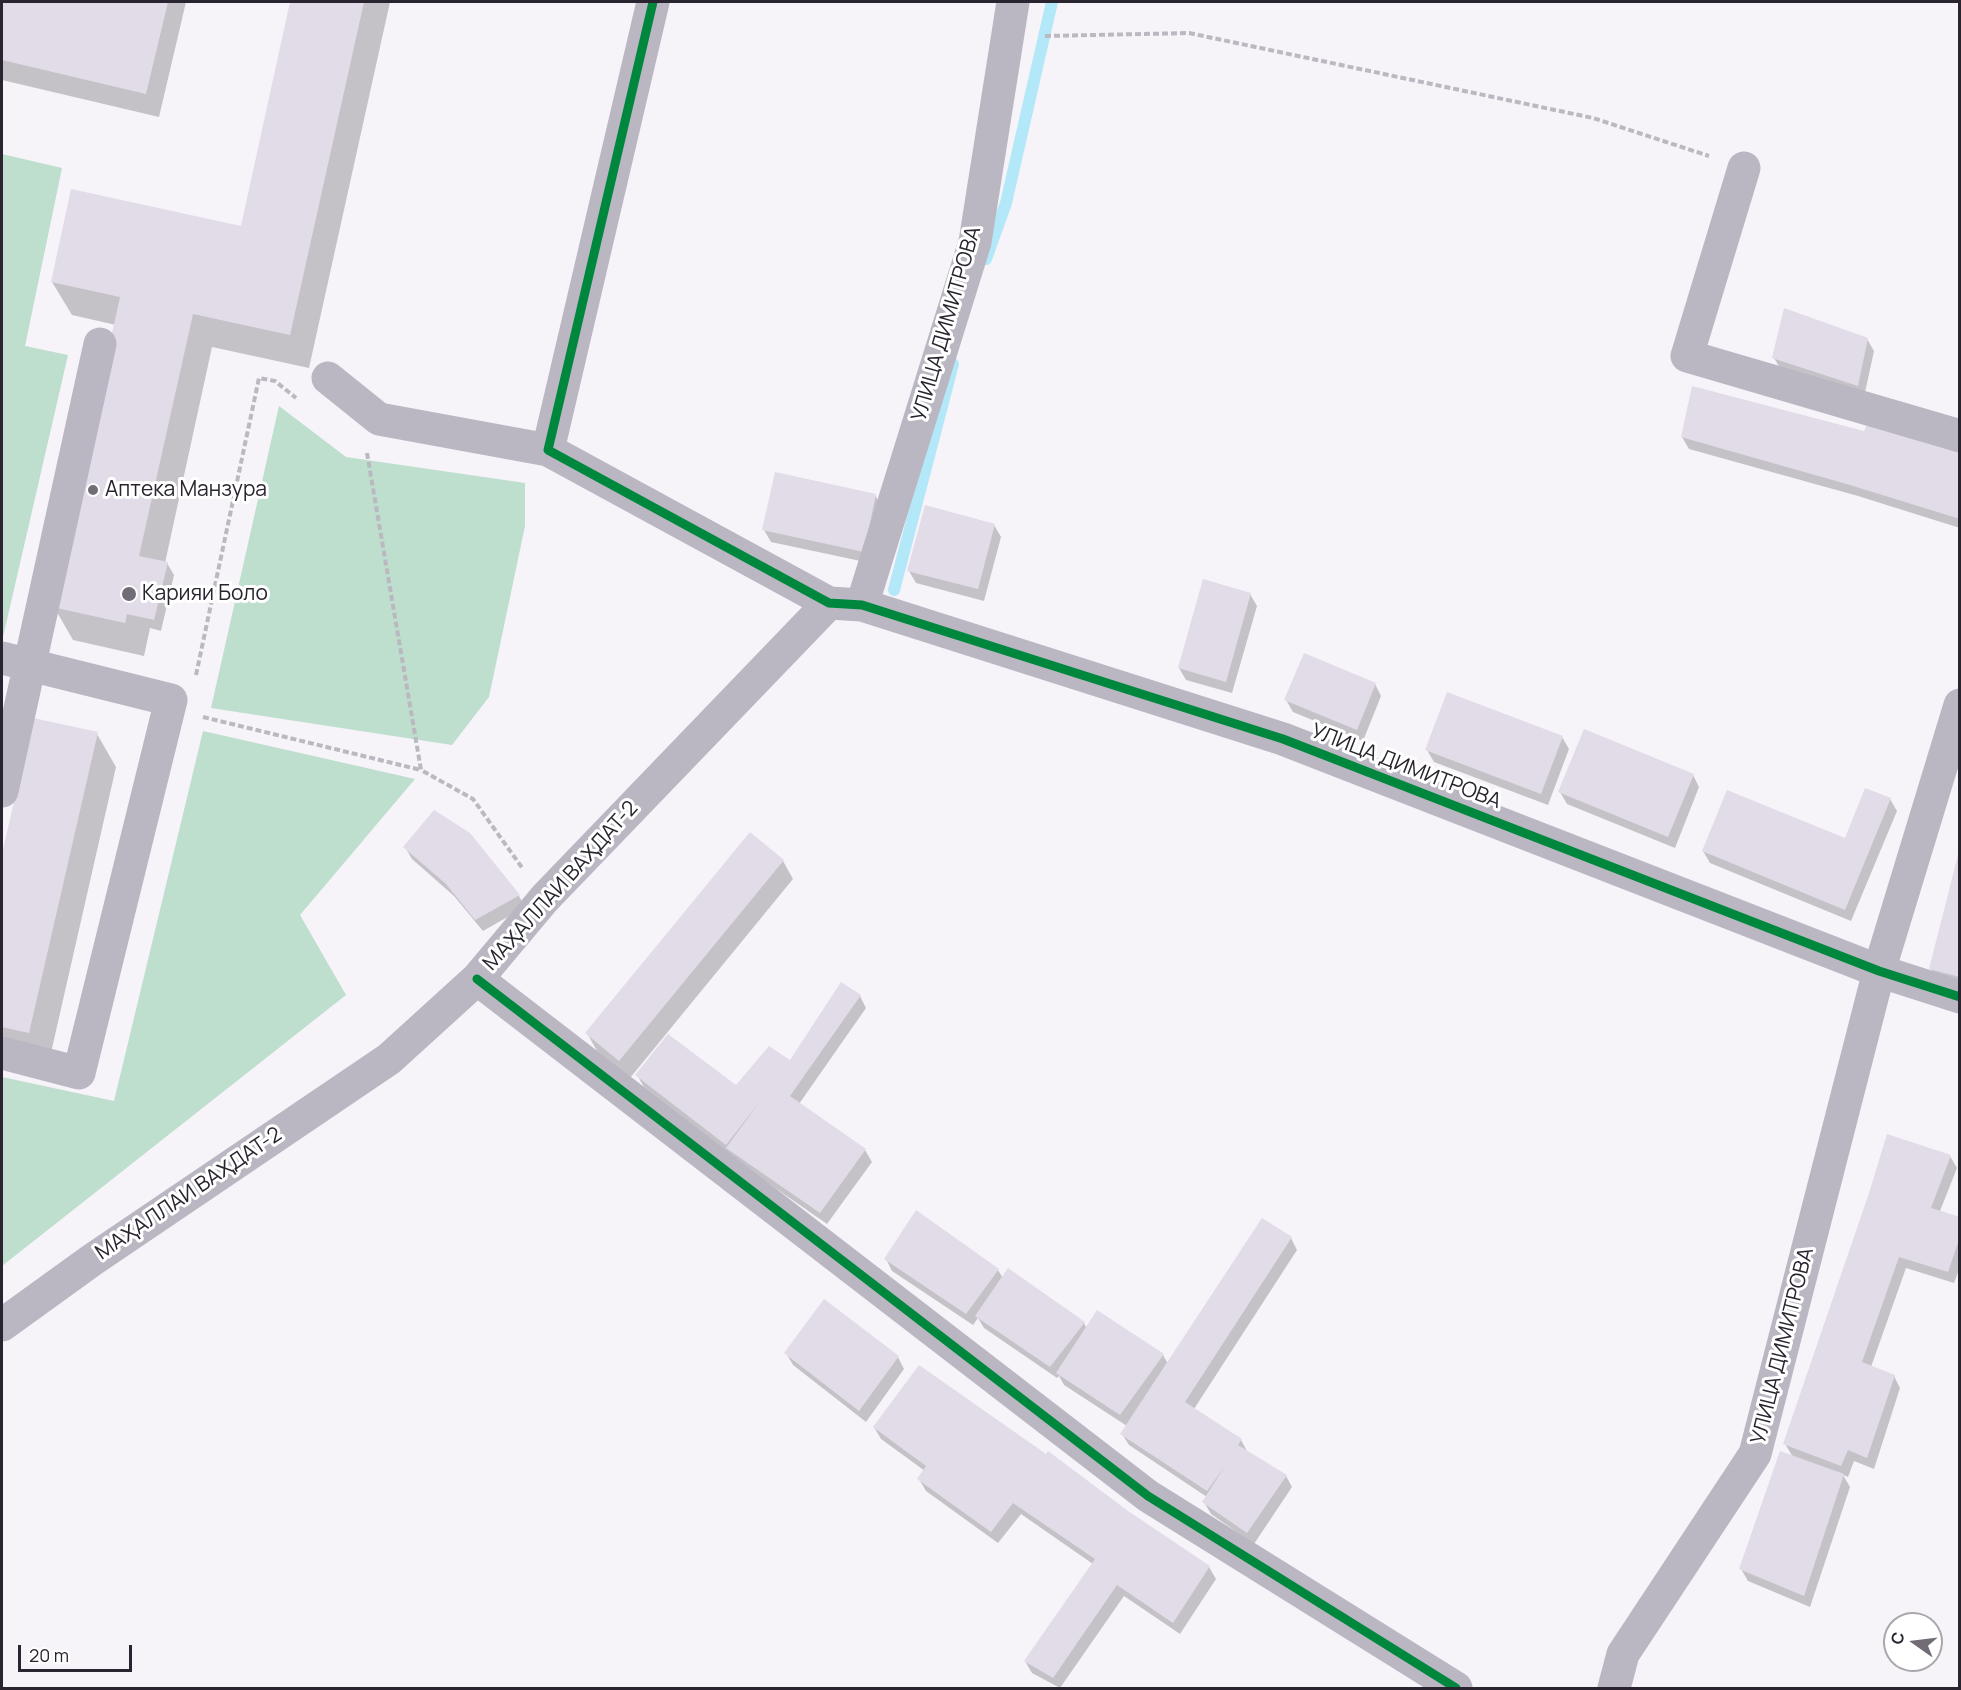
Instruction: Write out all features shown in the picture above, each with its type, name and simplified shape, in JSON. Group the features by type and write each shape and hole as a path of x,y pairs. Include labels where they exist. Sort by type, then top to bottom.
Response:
{"street":[{"path":"548,450 653,2"},
{"name":"УЛИЦА ДИМИТРОВА","path":"862,605 975,242 1013,2"},
{"path":"1744,168 1687,356 1959,436"},
{"path":"2,791 16,662 100,344"},
{"path":"328,378 379,419 548,450 830,603"},
{"name":"УЛИЦА ДИМИТРОВА","path":"830,603 862,605 1283,739 1879,971 1959,997"},
{"name":"МАҲАЛЛАИ ВАҲДАТ-2","path":"2,1325 92,1260 389,1059 477,979 544,898 830,603"},
{"path":"2,1053 79,1073 171,700 16,662"},
{"name":"УЛИЦА ДИМИТРОВА","path":"1614,1689 1623,1654 1755,1454 1879,971 1959,705"},
{"path":"477,979 1148,1496 1456,1689"}],"path":[{"path":"1059,35 1189,33 1593,118 1744,168"},
{"path":"195,679 259,378 275,381 302,403"},
{"path":"369,456 421,770"},
{"path":"199,716 421,770 473,799 544,898"}],"green space":[{"path":"2,154 62,168 25,346 68,355 3,637"},
{"path":"279,406 346,457 525,483 525,526 489,697 452,745 211,708"},
{"path":"203,731 415,779 300,915 346,995 2,1266 2,1077 114,1101"}],"building":[{"path":"2,2 168,2 146,94 2,60"},
{"path":"290,2 364,2 290,335 193,314 139,556 168,562 154,620 127,614 125,623 52,607 120,297 51,282 71,189 241,226"},
{"path":"1784,308 1868,338 1858,386 1772,358"},
{"path":"1692,386 1864,431 1868,422 1960,447 1960,519 1681,437"},
{"path":"775,472 876,494 864,552 762,530"},
{"path":"925,505 995,524 978,589 907,571"},
{"path":"1203,579 1251,593 1226,682 1178,668"},
{"path":"1304,653 1376,683 1357,730 1284,700"},
{"path":"1447,692 1563,736 1541,794 1425,750"},
{"path":"33,718 98,732 29,1033 2,1027 2,854"},
{"path":"1584,729 1694,774 1668,837 1558,792"},
{"path":"1865,788 1891,798 1845,910 1702,851 1727,790 1845,838"},
{"path":"434,810 470,833 520,895 475,920 446,884 403,847"},
{"path":"750,832 784,860 619,1061 585,1033"},
{"path":"1960,851 1960,977 1929,969"},
{"path":"841,982 861,995 790,1096 866,1149 820,1213 726,1148 761,1100 726,1145 635,1075 668,1034 736,1085 769,1046 790,1060"},
{"path":"1887,1134 1951,1155 1931,1208 1960,1217 1960,1237 1948,1272 1899,1257 1862,1362 1895,1375 1867,1458 1848,1450 1841,1466 1783,1444"},
{"path":"916,1210 999,1269 966,1314 884,1259"},
{"path":"1262,1218 1292,1237 1185,1402 1242,1439 1238,1445 1287,1475 1247,1533 1202,1502 1225,1466 1207,1491 1120,1434"},
{"path":"1008,1268 1085,1322 1050,1367 975,1316"},
{"path":"824,1299 899,1356 859,1411 784,1353"},
{"path":"1097,1310 1164,1354 1120,1415 1056,1373"},
{"path":"919,1365 1046,1454 1048,1451 1128,1511 1210,1566 1173,1623 1117,1585 1053,1678 1024,1661 1095,1559 1013,1503 991,1532 917,1479 926,1466 873,1427"},
{"path":"1780,1451 1844,1474 1804,1596 1739,1569"}],"waterway":[{"path":"986,259 1006,203 1052,2"},
{"path":"894,590 953,364"}],"cycle path":[{"path":"653,2 548,450 829,603 862,605 1283,739 1879,971 1960,997"},
{"path":"477,979 1148,1496 1456,1688"}],"place":[{"name":"Аптека Манзура","path":"93,490"},
{"name":"Карияи Боло","path":"129,594"}]}
